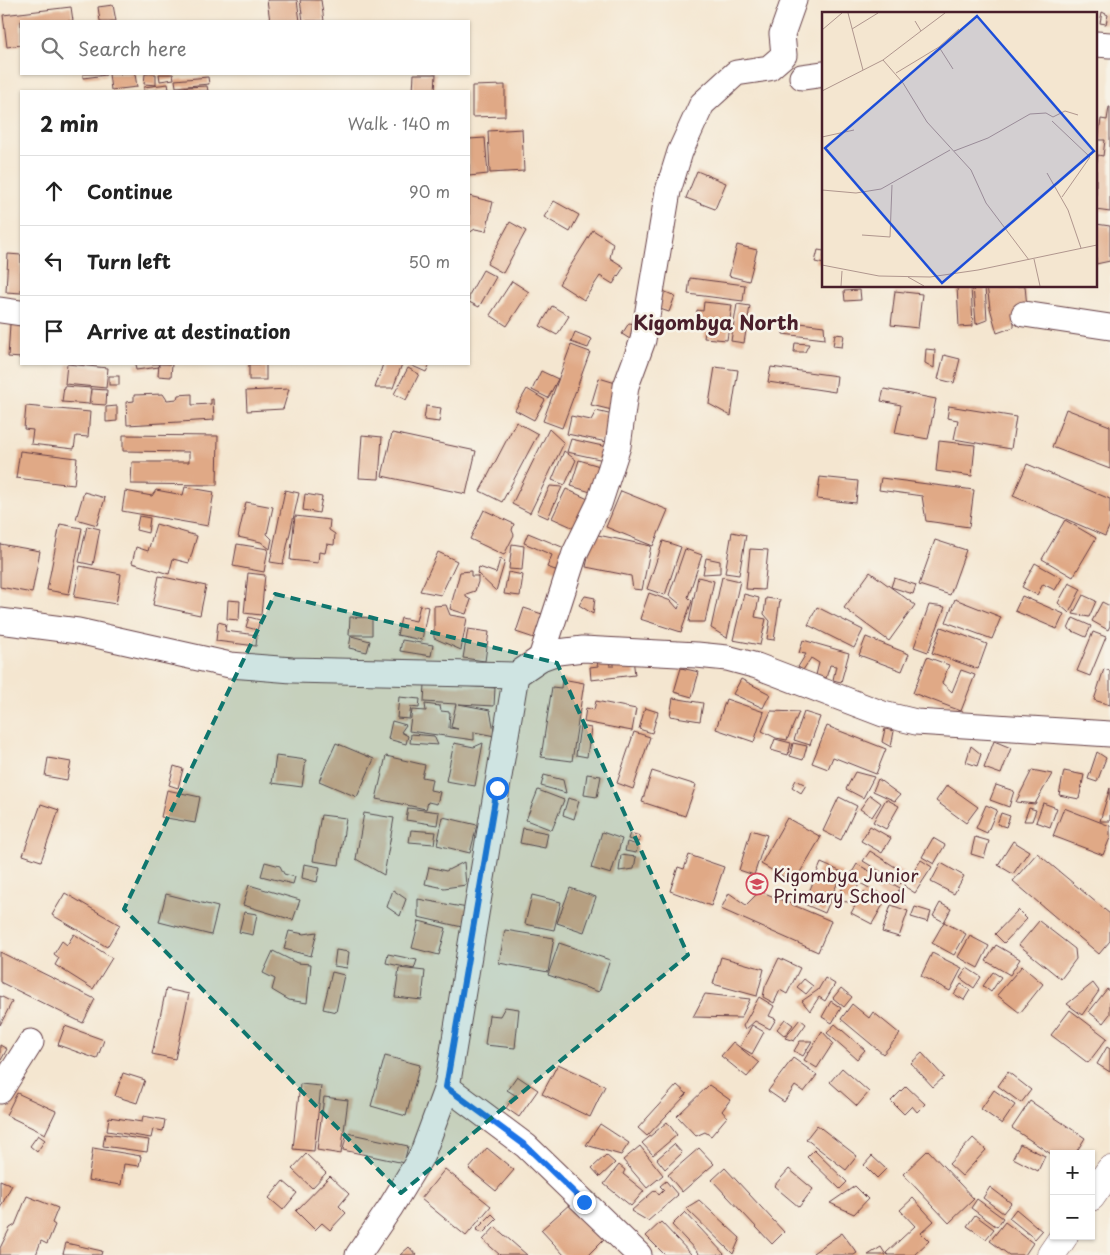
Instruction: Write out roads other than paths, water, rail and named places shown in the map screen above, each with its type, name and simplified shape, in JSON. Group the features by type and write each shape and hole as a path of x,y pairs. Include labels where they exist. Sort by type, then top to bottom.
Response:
{"highway":[{"path":"1092,1195 1110,1170"},
{"path":"1051,1255 1061,1240"}],"street":[{"path":"541,658 575,553 599,504 618,446 626,386 643,340 668,192 680,152 702,104 736,73 769,68 784,56 782,34 794,0"},
{"path":"0,310 20,313"},
{"path":"1024,314 1110,327"},
{"path":"0,621 78,631 230,665 292,670 516,675 541,658 558,652 583,649 727,658 790,678 883,714 916,722 1110,734"},
{"path":"358,1255 390,1208 422,1155 446,1087 516,675"},
{"path":"0,1091 31,1042"},
{"path":"446,1087 526,1146 638,1255"}],"place":[{"name":"Kigombya Junior Primary School","path":"757,884"}],"district":[{"name":"Kigombya North","path":"716,322"}]}
